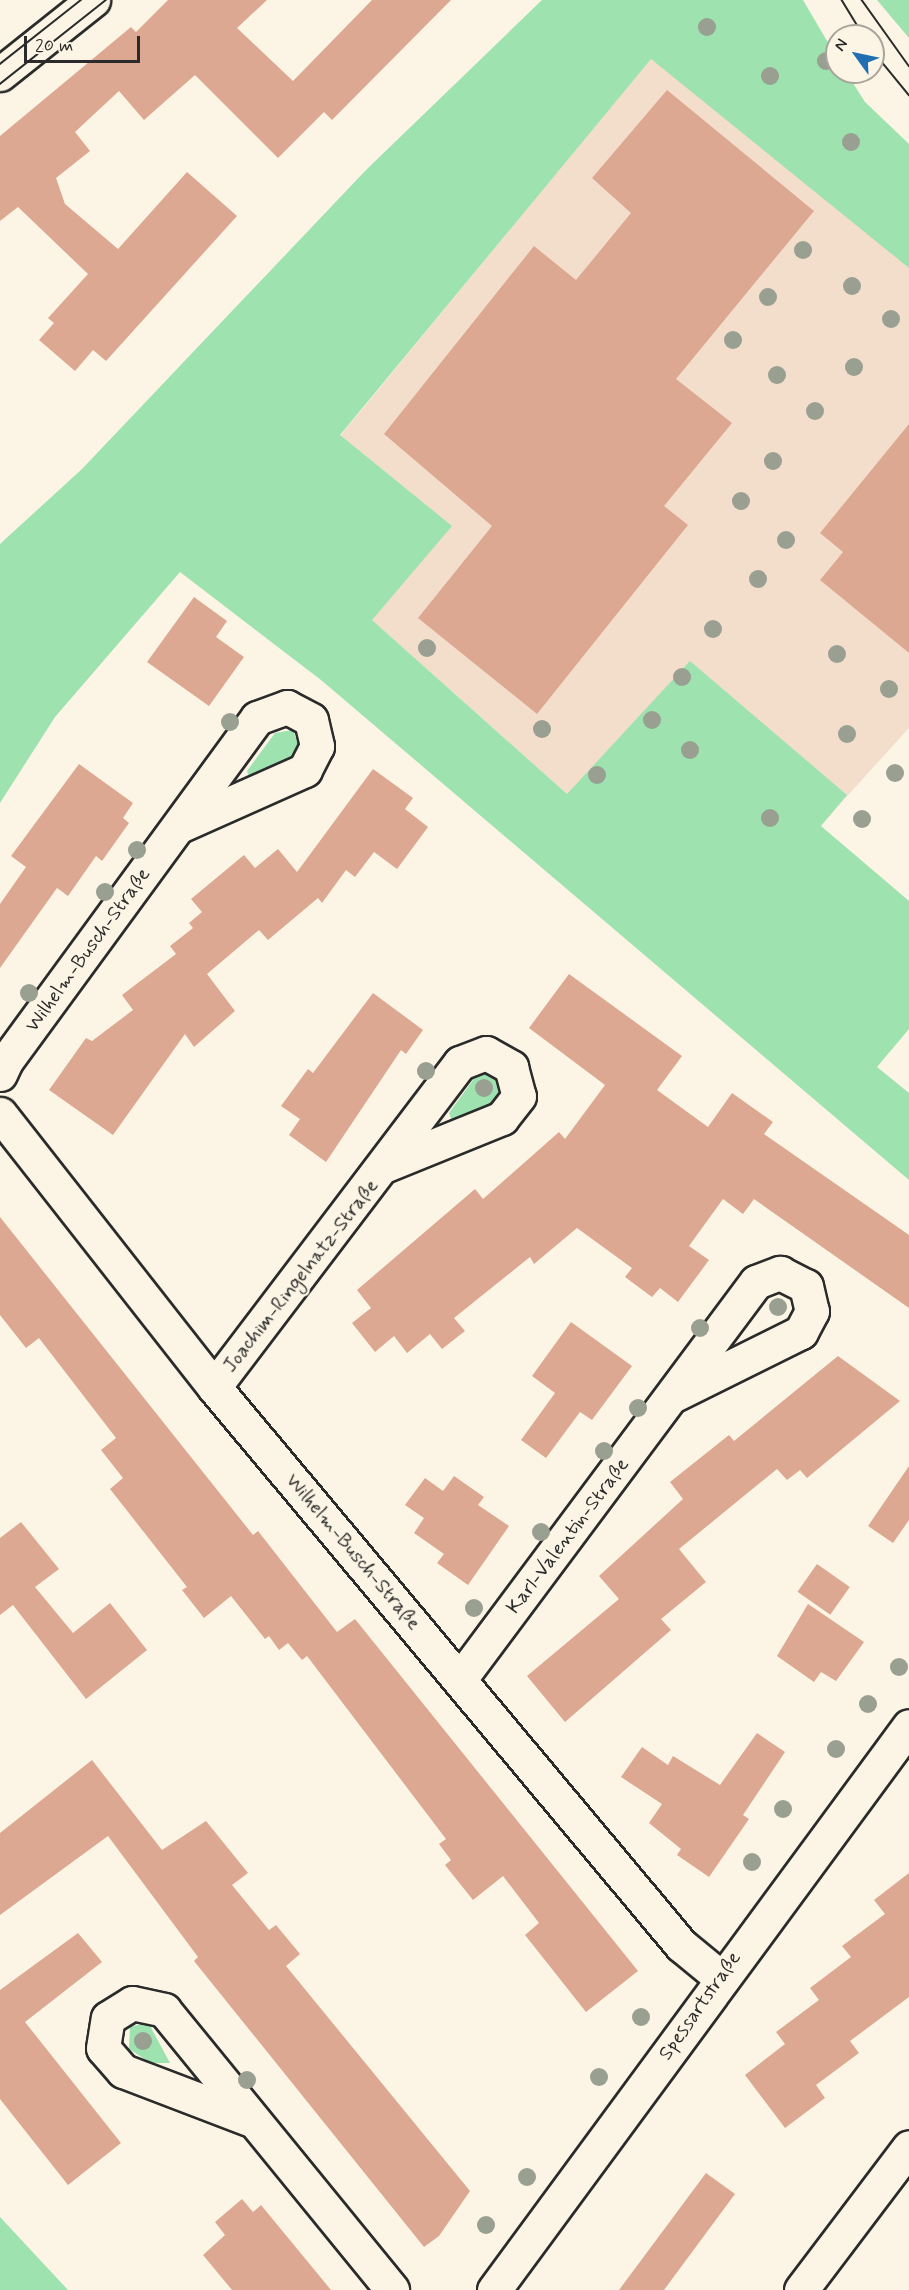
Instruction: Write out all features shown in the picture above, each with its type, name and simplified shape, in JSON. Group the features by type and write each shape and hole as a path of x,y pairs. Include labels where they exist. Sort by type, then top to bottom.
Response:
{"street":[{"path":"0,74 93,0"},
{"name":"Wilhelm-Busch-Straße","path":"0,1074 178,826"},
{"name":"Wilhelm-Busch-Straße","path":"0,1114 214,1387 681,1946 720,1977"},
{"name":"Joachim-Ringelnatz-Straße","path":"214,1387 386,1165"},
{"name":"Karl-Valentin-Straße","path":"460,1679 676,1394"},
{"name":"Spessartstraße","path":"494,2290 720,1977 909,1726"},
{"path":"249,2119 393,2290"},
{"path":"801,2290 909,2147"}],"shaded area":[{"path":"651,58 909,265 909,424 843,552 821,579 909,653 909,728 820,826 567,794 372,620 340,436"}],"green space":[{"path":"542,0 803,0 825,38 825,84 854,84 865,102 909,144 909,268 651,59 340,435 452,526 372,620 567,794 690,661 847,795 821,826 909,901 909,1029 877,1067 909,1093 909,1180 321,680 180,572 55,717 0,803 0,544 82,469 367,169"},
{"path":"877,0 909,0 909,38"},
{"path":"293,730 298,744 291,760 249,777 247,771 275,733"},
{"path":"478,1073 500,1076 504,1093 493,1107 452,1121 449,1113"},
{"path":"148,2022 170,2063 151,2063 129,2049 130,2027"},
{"path":"0,2217 68,2290 0,2290"}],"building":[{"path":"168,0 267,0 237,28 293,81 372,0 451,0 332,120 324,112 278,158 195,75 144,120 119,91 75,132 90,151 56,178 65,204 118,249 187,172 237,216 106,361 93,350 75,371 39,340 54,323 48,318 88,274 18,207 0,221 0,136 131,27 136,32"},
{"path":"667,90 814,211 676,379 732,423 664,506 688,525 537,714 418,618 492,526 384,434 534,246 576,280 631,213 592,178"},
{"path":"909,424 909,653 820,580 843,552 820,533"},
{"path":"194,597 227,621 216,637 244,657 209,706 147,662"},
{"path":"79,764 133,803 123,818 129,823 102,861 96,856 68,896 57,888 0,968 0,904 26,867 11,856"},
{"path":"373,769 413,798 405,809 428,827 397,869 374,852 355,877 346,870 322,903 318,898 268,940 259,930 207,974 235,1011 194,1047 185,1034 113,1135 49,1090 86,1038 92,1041 133,1010 122,995 176,954 170,946 193,928 189,923 202,912 191,899 244,855 255,868 278,849 297,872"},
{"path":"569,974 682,1056 657,1090 708,1127 732,1093 773,1122 764,1134 909,1235 909,1308 754,1199 743,1214 723,1199 689,1246 709,1260 678,1302 660,1288 652,1297 625,1277 632,1268 577,1228 534,1264 530,1257 454,1318 465,1331 442,1349 430,1334 407,1353 394,1336 375,1352 352,1323 371,1308 357,1290 475,1189 483,1199 559,1132 565,1139 605,1085 529,1028"},
{"path":"373,993 423,1030 406,1054 401,1050 326,1162 289,1135 300,1119 281,1106 308,1069 313,1073"},
{"path":"0,1217 253,1535 258,1531 337,1632 355,1619 638,1971 586,2012 525,1935 539,1923 503,1876 473,1900 445,1865 451,1860 439,1844 446,1839 307,1656 302,1660 288,1643 279,1650 269,1636 265,1639 231,1596 204,1618 182,1590 187,1587 110,1489 123,1478 101,1450 116,1438 39,1338 26,1348 0,1315"},
{"path":"571,1322 632,1366 592,1420 580,1412 546,1458 521,1440 555,1393 532,1376"},
{"path":"838,1356 900,1401 807,1478 800,1470 787,1480 777,1469 679,1549 706,1582 661,1619 671,1630 565,1722 527,1676 619,1599 599,1576 683,1499 670,1482 729,1435 734,1441"},
{"path":"909,1466 909,1520 893,1543 868,1526"},
{"path":"454,1476 484,1497 478,1505 509,1526 468,1585 437,1563 444,1554 414,1533 424,1518 405,1505 425,1478 443,1491"},
{"path":"21,1522 59,1569 35,1587 73,1633 110,1603 147,1650 86,1699 13,1605 0,1615 0,1538"},
{"path":"817,1564 850,1587 830,1615 797,1592"},
{"path":"808,1604 864,1642 836,1681 821,1672 814,1682 777,1656"},
{"path":"757,1733 785,1752 743,1815 749,1819 709,1877 677,1855 681,1849 649,1823 662,1804 621,1777 642,1747 668,1765 673,1756 720,1785"},
{"path":"92,1760 162,1850 206,1821 248,1873 232,1885 269,1930 276,1925 300,1954 286,1966 470,2191 439,2236 424,2247 194,1961 198,1957 108,1836 0,1915 0,1833"},
{"path":"909,1873 909,1997 850,2041 859,2053 816,2085 825,2098 785,2128 745,2075 785,2044 776,2032 819,2000 810,1988 851,1957 842,1946 885,1914 874,1900"},
{"path":"78,1933 102,1962 25,2022 121,2143 68,2185 0,2099 0,1990"},
{"path":"706,2173 735,2194 664,2290 619,2290"},
{"path":"242,2199 253,2212 261,2205 331,2290 232,2290 203,2255 225,2235 215,2222"}],"tram line":[{"path":"0,64 81,0"},
{"path":"0,84 106,0"},
{"path":"842,0 857,24"},
{"path":"862,0 909,66"},
{"path":"885,66 909,95"}]}
